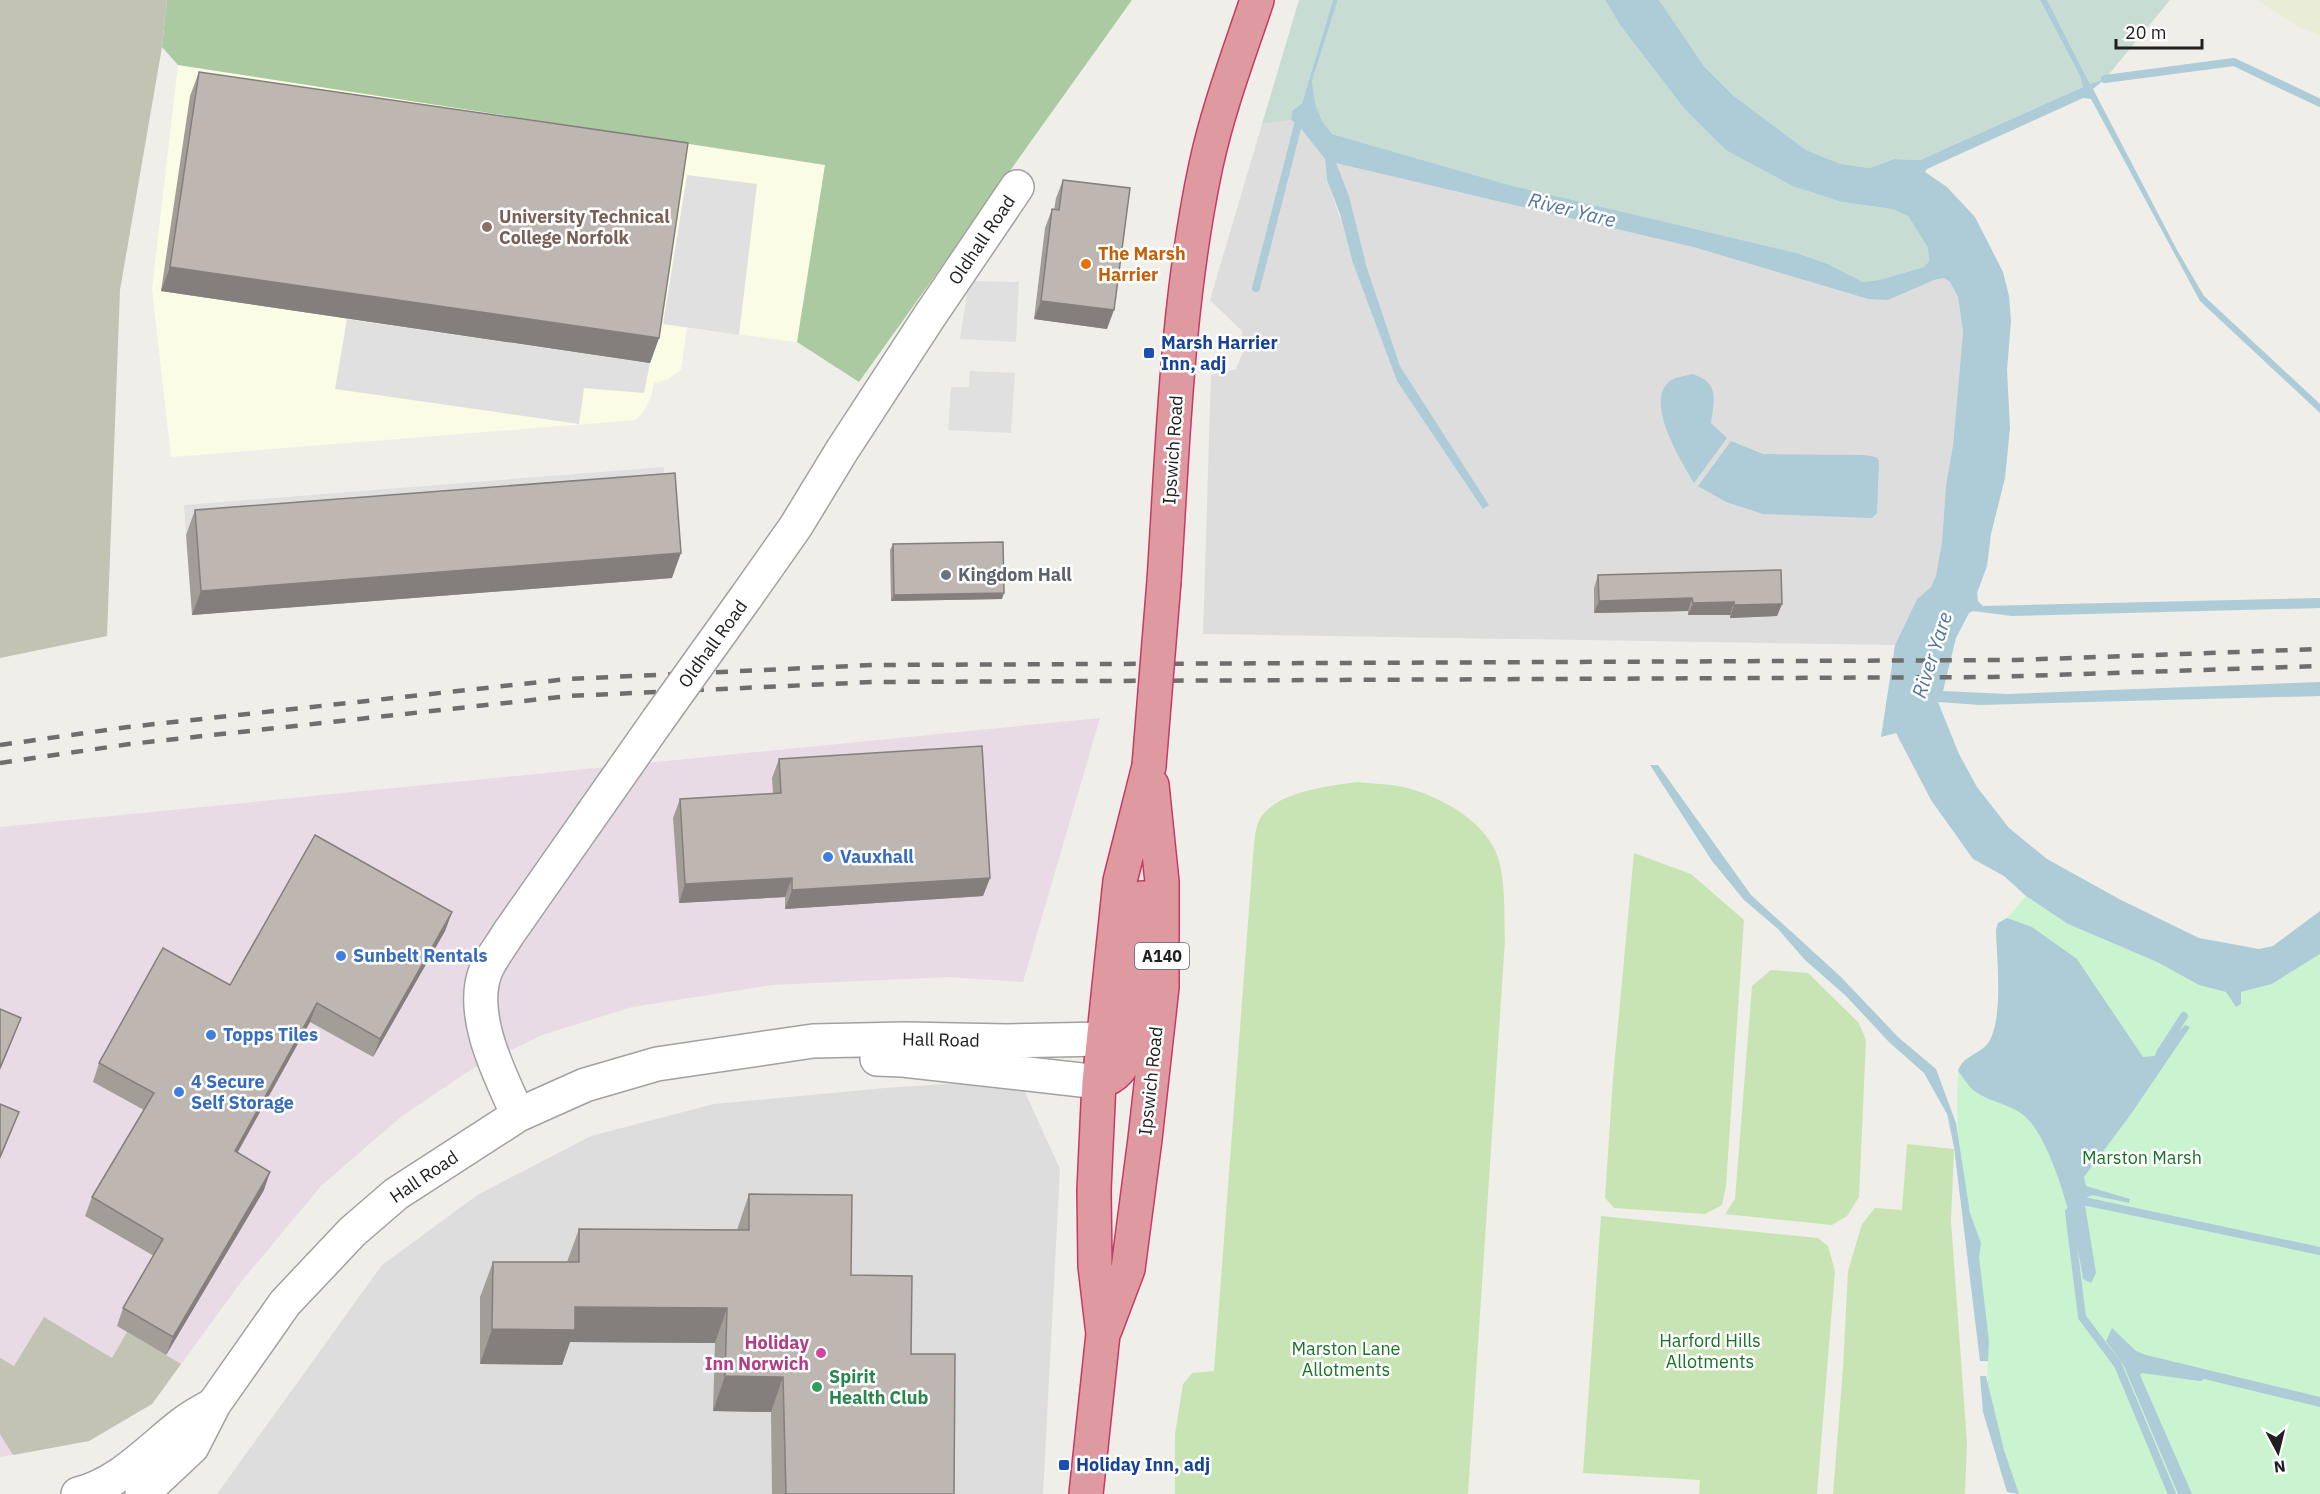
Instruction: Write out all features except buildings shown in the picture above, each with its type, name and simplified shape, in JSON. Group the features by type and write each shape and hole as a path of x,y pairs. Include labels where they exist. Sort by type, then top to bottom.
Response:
{"highway":[{"name":"Ipswich Road","path":"1116,1045 1120,881 1149,766 1180,343 1196,218 1221,109 1257,0"},
{"name":"Ipswich Road","path":"1103,1334 1128,1269 1162,987 1162,882 1149,766"},
{"name":"Ipswich Road","path":"1086,1494 1103,1334 1095,1266 1094,1222 1094,1168 1099,1082 1116,1045 1156,823"}],"street":[{"name":"Oldhall Road","path":"518,1115 495,1065 483,1018 481,993 486,970 508,934 796,526 929,317 1017,187"},
{"name":"Hall Road","path":"142,1494 192,1447 214,1404 285,1304 352,1232 396,1194 518,1115 585,1085 657,1064 813,1041 905,1039 1116,1045"},
{"path":"1116,1045 1141,1067 1151,1088"},
{"name":"Hall Road","path":"707,1056 903,1060 1099,1082"},
{"name":"Hall Road","path":"78,1494 95,1490 119,1475 183,1423 214,1404"}],"shaded area":[{"path":"0,0 167,0 162,47 120,290 107,636 0,658"},
{"path":"1299,0 1333,0 1302,103 1292,111 1291,120 1262,124"},
{"path":"1338,0 1605,0 1620,25 1683,107 1842,202 1892,209 1908,216 1928,248 1929,261 1924,267 1879,280 1863,282 1828,264 1797,253 1513,186 1332,134 1322,121 1314,104 1312,81"},
{"path":"1659,0 2040,0 2080,76 2083,87 1920,160 1894,159 1870,168 1841,164 1806,150 1734,96 1704,66"},
{"path":"2047,0 2170,0 2105,79 2090,84"},
{"path":"2256,0 2320,0 2320,36 2301,28"},
{"name":"University Technical College Norfolk","path":"178,65 825,165 797,342 687,328 681,370 667,380 654,383 651,397 643,412 635,420 171,457 152,289"},
{"path":"1291,120 1298,125 1325,159 1327,180 1397,381 1489,506 1400,366 1367,268 1349,196 1335,162 1693,247 1868,299 1934,280 1944,278 1950,282 1958,297 1963,332 1942,542 1936,577 1931,587 1917,599 1895,645 1203,634 1211,375 1236,369 1243,352 1242,331 1210,300 1262,124"},
{"path":"687,175 757,184 739,335 663,324"},
{"path":"969,281 1019,282 1016,342 960,339"},
{"path":"347,319 650,363 644,393 584,388 579,424 335,389"},
{"path":"970,371 1015,373 1011,433 948,430 951,387 969,387"},
{"path":"664,467 666,498 186,535 184,505"},
{"path":"1100,718 1023,982 950,977 772,985 632,1007 542,1035 472,1069 402,1116 321,1186 241,1282 152,1404 89,1441 0,1457 0,827"},
{"path":"1019,1079 1060,1169 1043,1494 217,1494 382,1265 479,1194 591,1136 714,1104 885,1088"},
{"path":"44,1317 112,1358 127,1332 181,1364 152,1404 89,1441 13,1455 0,1434 0,1358 14,1366"}],"green space":[{"path":"167,0 1132,0 859,382 797,342 825,165 178,65 162,47"},
{"name":"Marston Lane Allotments","path":"1358,782 1408,788 1459,811 1481,829 1489,840 1496,852 1501,872 1505,940 1468,1494 1175,1494 1175,1434 1183,1384 1192,1373 1214,1371 1256,829 1265,813 1287,797"},
{"path":"1634,853 1691,874 1744,920 1726,1186 1722,1205 1705,1214 1614,1208 1605,1198 1613,1078"},
{"name":"Marston Marsh","path":"2026,896 2068,924 2157,962 2199,985 2226,992 2241,992 2272,984 2320,954 2320,1494 2019,1494 1997,1428 1989,1391 1979,1244 1966,1195 1961,1161 1957,1092 1958,1075 1963,1062 1989,1042 1992,1035 1998,996 1996,930 1998,923 2007,918"},
{"path":"1771,970 1808,973 1859,1023 1866,1040 1859,1197 1847,1216 1832,1225 1725,1214 1735,1199 1752,986"},
{"path":"1907,1144 1954,1149 1951,1221 1967,1443 1965,1494 1833,1494 1848,1271 1862,1224 1875,1208 1902,1210"},
{"name":"Harford Hills Allotments","path":"1601,1216 1818,1238 1828,1246 1835,1271 1817,1494 1699,1494 1700,1480 1583,1473"}],"water":[{"name":"River Yare","path":"1333,0 1338,0 1312,81 1315,104 1322,121 1332,134 1513,186 1797,253 1828,264 1863,282 1879,280 1924,267 1929,261 1928,248 1908,216 1892,209 1842,202 1793,186 1726,150 1683,107 1620,25 1605,0 1659,0 1704,66 1734,96 1806,150 1841,164 1870,168 1894,159 1920,160 2083,87 2080,76 2040,0 2047,0 2090,84 2105,79 2093,89 2177,250 2204,296 2320,404 2320,413 2200,301 2091,99 2083,98 1927,169 1925,172 1947,187 1975,217 2003,272 2009,296 2011,321 2007,370 2010,428 2005,478 1991,534 1987,566 1977,593 1978,601 1983,606 2320,598 2320,608 2012,616 1973,611 1969,613 1956,638 1943,691 2008,694 2320,682 2320,696 1980,705 1938,702 1959,754 1977,787 2009,828 2047,859 2121,900 2199,938 2259,949 2273,946 2320,911 2320,954 2272,984 2241,992 2241,1004 2236,1007 2226,992 2199,985 2157,962 2068,924 2026,896 2004,876 1973,859 1931,800 1896,733 1881,737 1895,645 1917,599 1931,587 1936,576 1942,542 1963,332 1958,297 1950,282 1944,278 1888,300 1868,299 1693,247 1336,163 1349,196 1367,268 1400,366 1489,505 1483,509 1397,381 1353,263 1340,214 1327,180 1325,159 1298,125 1291,120 1292,111 1302,103"},
{"path":"1692,374 1701,377 1711,387 1714,399 1711,423 1727,438 1694,483 1667,432 1661,403 1663,390 1670,381"},
{"path":"1731,441 1763,454 1876,457 1879,461 1877,513 1872,518 1763,514 1726,502 1698,486"},
{"path":"1650,765 1658,765 1751,895 1841,977 1898,1037 1936,1069 1956,1123 1970,1213 1981,1243 1979,1257 1989,1341 1988,1361 1980,1361 1954,1147 1947,1114 1924,1073 1889,1042 1846,996 1805,960 1778,929 1744,900 1712,861"},
{"path":"2007,918 2032,927 2077,959 2143,1057 2154,1056 2185,1025 2190,1027 2131,1114 2084,1177 2086,1186 2130,1199 2129,1203 2092,1195 2084,1199 2096,1273 2091,1283 2083,1279 2076,1240 2062,1190 2054,1166 2033,1126 2017,1111 1973,1090 1958,1071 1964,1061 1987,1045 1994,1030 1998,1002 1996,930 1998,923"},
{"path":"2112,1328 2136,1351 2146,1355 2320,1397 2320,1407 2150,1366 2140,1375 2192,1494 2178,1494 2124,1366 2106,1341"},
{"path":"1980,1376 1986,1376 2004,1450 2019,1494 2007,1492 1983,1412"}],"waterway":[{"path":"2105,79 2234,62 2320,103"},
{"path":"1256,288 1298,125"},
{"path":"2160,1053 2184,1016"},
{"path":"2074,1199 2320,1251"},
{"path":"2069,1212 2082,1317 2118,1365 2172,1494"},
{"path":"2135,1368 2200,1377"}],"railway":[{"path":"0,745 128,727 568,679 873,665 2016,660 2320,649"},
{"path":"0,763 130,744 569,696 873,682 1993,677 2320,666"}],"place":[{"name":"University Technical College Norfolk","path":"487,227"},
{"name":"The Marsh Harrier","path":"1086,264"},
{"name":"Marsh Harrier Inn, adj","path":"1149,353"},
{"name":"Kingdom Hall","path":"946,575"},
{"name":"Vauxhall","path":"828,857"},
{"name":"Sunbelt Rentals","path":"341,956"},
{"name":"Topps Tiles","path":"211,1035"},
{"name":"4 Secure Self Storage","path":"179,1092"},
{"name":"Holiday Inn Norwich","path":"821,1353"},
{"name":"Spirit Health Club","path":"817,1387"},
{"name":"Holiday Inn, adj","path":"1064,1465"}]}
